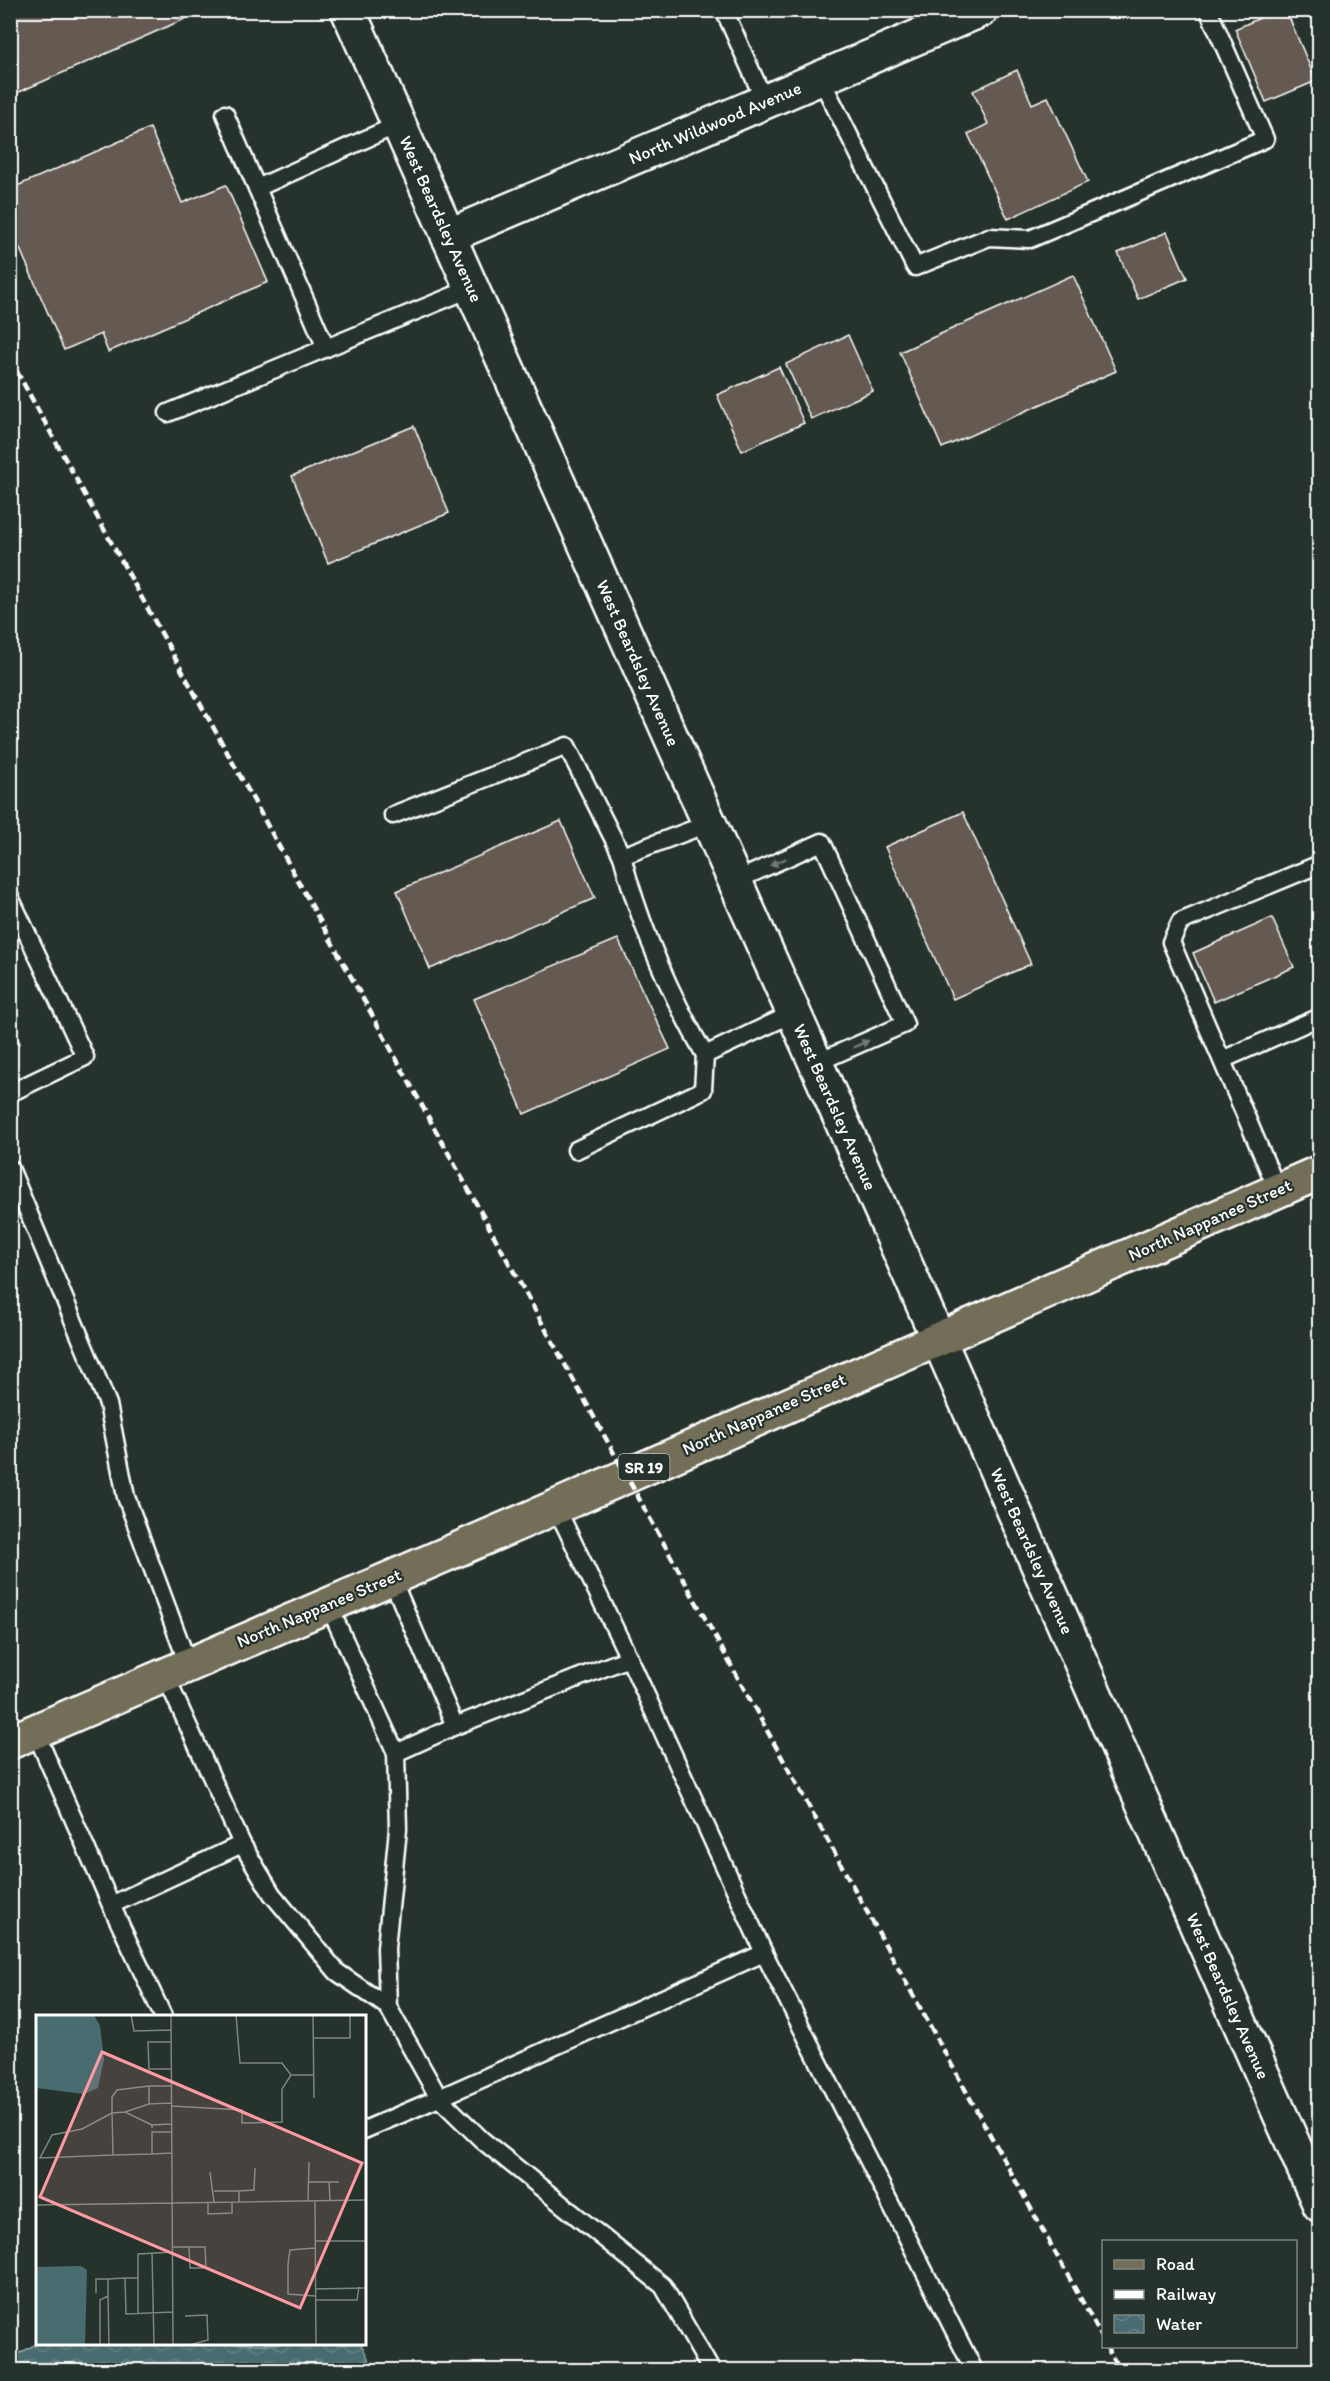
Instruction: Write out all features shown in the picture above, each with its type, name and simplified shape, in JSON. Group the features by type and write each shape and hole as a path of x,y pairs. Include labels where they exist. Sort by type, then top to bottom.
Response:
{"main road":[{"name":"North Nappanee Street","path":"23,1736 556,1507 938,1338 1319,1174"}],"street":[{"name":"West Beardsley Avenue","path":"348,10 1320,2205"},
{"name":"North Wildwood Avenue","path":"448,236 981,10"}],"lane":[{"path":"724,10 765,102"},
{"path":"821,79 915,267 988,237 1030,239 1265,139 1210,14 1211,10"},
{"path":"225,114 326,348"},
{"path":"257,188 399,124"},
{"path":"168,413 472,288"},
{"path":"393,815 567,746 622,856 632,896 676,1005 705,1055 703,1090 576,1150"},
{"path":"622,856 710,824"},
{"path":"735,881 822,842 905,1024 816,1063"},
{"path":"1278,1191 1171,942 1180,922 1320,864"},
{"path":"10,897 85,1057 10,1094"},
{"path":"705,1055 794,1013"},
{"path":"1222,1060 1320,1017"},
{"path":"10,1168 108,1404 126,1497 177,1670 242,1844 272,1894 337,1972 388,2007 439,2098 482,2140 663,2286 711,2370"},
{"path":"556,1507 764,1953 974,2370"},
{"path":"391,1576 455,1726"},
{"path":"328,1604 396,1754 398,1829 386,1948 388,2007"},
{"path":"396,1754 455,1726 628,1658"},
{"path":"23,1736 111,1905 163,2015"},
{"path":"111,1905 242,1844"},
{"path":"366,2129 764,1953"}],"water":[{"path":"36,2344 362,2345 374,2370 11,2370 11,2358"}],"building":[{"path":"10,10 205,10 10,96"},
{"path":"1278,10 1286,10 1316,81 1266,102 1235,29"},
{"path":"1017,70 1032,104 1048,97 1088,182 1008,219 968,134 988,124 973,91"},
{"path":"150,128 182,203 226,185 268,282 108,352 101,334 64,350 10,226 10,189"},
{"path":"1167,232 1187,278 1138,299 1118,253"},
{"path":"1073,275 1116,371 942,448 900,352"},
{"path":"848,335 873,391 811,419 786,364"},
{"path":"779,367 804,423 742,451 717,395"},
{"path":"414,426 449,513 328,563 292,476"},
{"path":"963,812 1031,964 953,999 885,847"},
{"path":"561,821 595,898 430,969 397,891"},
{"path":"1272,918 1294,967 1214,1002 1193,953"},
{"path":"618,939 670,1049 524,1114 474,999"},
{"path":"10,1021 20,1043 10,1047"}],"railway":[{"path":"10,359 1102,2337"},
{"path":"1107,2348 1120,2370"}]}
